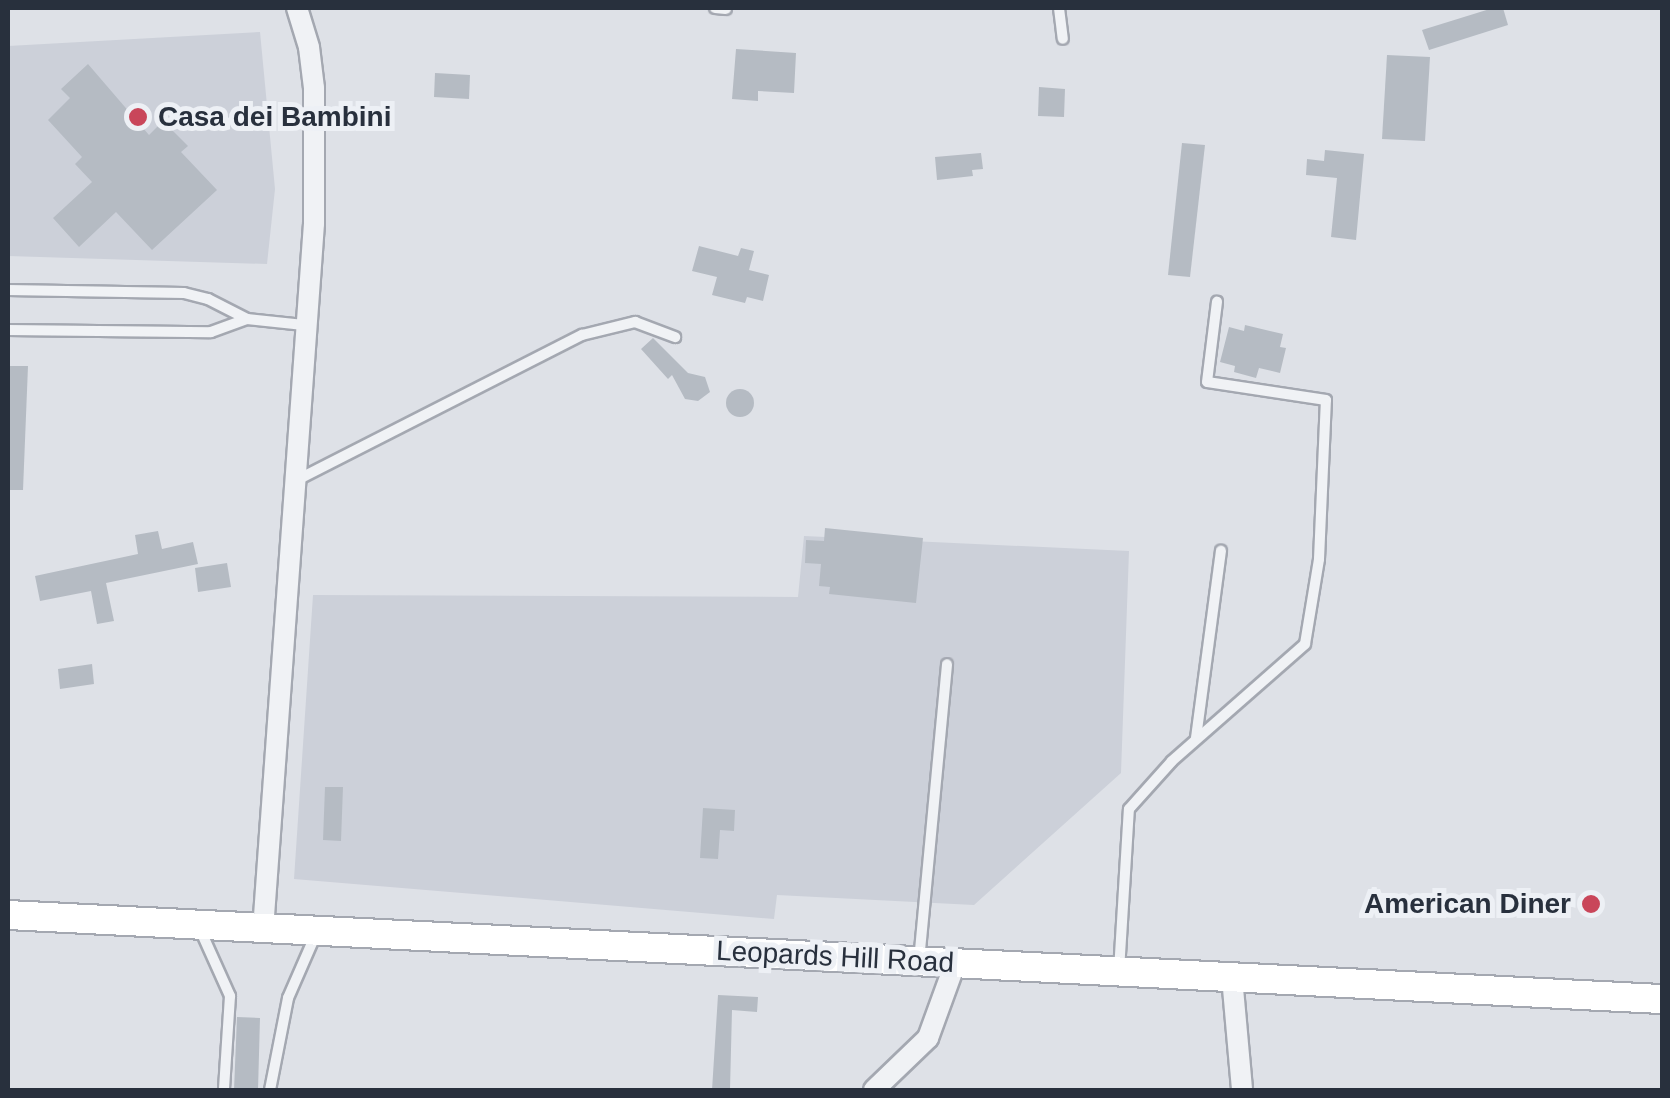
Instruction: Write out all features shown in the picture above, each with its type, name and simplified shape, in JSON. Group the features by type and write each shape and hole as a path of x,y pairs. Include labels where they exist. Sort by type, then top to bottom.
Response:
{"main road":[{"name":"Leopards Hill Road","path":"8,915 1662,999"}],"street":[{"path":"263,930 314,222 316,126 309,47 298,8"},
{"path":"874,1090 928,1038 938,1020 955,964"},
{"path":"1232,977 1242,1090"}],"lane":[{"path":"1059,8 1062,38"},
{"path":"8,290 184,292 208,298 247,319 304,326"},
{"path":"1118,972 1130,809 1196,739 1305,644 1321,520 1326,400 1207,382 1217,302"},
{"path":"8,330 211,332 247,319"},
{"path":"296,480 582,335 634,322 675,337"},
{"path":"1196,739 1221,551"},
{"path":"919,962 947,664"},
{"path":"199,926 230,996 224,1090"},
{"path":"270,1090 288,998 318,932"}],"shaded area":[{"name":"Casa dei Bambini","path":"260,32 275,189 267,264 8,256 8,46"},
{"path":"804,536 1129,551 1121,773 974,905 777,895 774,919 294,879 313,595 798,597"}],"building":[{"path":"1503,8 1508,25 1429,50 1422,30"},
{"path":"736,49 796,53 794,93 758,91 758,101 732,99"},
{"path":"1387,55 1430,57 1425,141 1382,139"},
{"path":"88,64 149,135 163,121 188,146 181,152 217,190 152,250 116,212 79,247 53,218 92,182 75,164 82,157 48,120 70,98 61,89"},
{"path":"435,73 470,75 469,99 434,97"},
{"path":"1039,87 1065,89 1064,117 1038,116"},
{"path":"1182,143 1205,145 1190,277 1168,275"},
{"path":"1325,150 1364,154 1356,240 1331,237 1337,178 1306,175 1307,159 1324,161"},
{"path":"981,153 983,169 972,170 973,176 937,180 935,157"},
{"path":"699,246 738,256 741,248 754,251 749,270 769,275 763,301 747,297 745,303 712,295 717,277 692,271"},
{"path":"1245,325 1283,334 1280,347 1286,348 1280,373 1259,368 1256,378 1234,372 1235,366 1220,362 1229,327 1244,331"},
{"path":"653,338 688,373 705,377 710,392 698,401 685,399 672,375 668,379 641,349"},
{"path":"8,366 28,366 23,490 8,490"},
{"path":"740,389 750,393 754,403 750,413 740,417 730,413 726,403 730,393"},
{"path":"825,528 923,538 916,603 829,594 830,587 819,586 821,564 805,563 806,540 824,541"},
{"path":"158,531 162,549 193,542 198,564 106,583 114,621 97,624 91,591 40,601 35,576 138,554 135,535"},
{"path":"227,563 231,587 198,592 195,568"},
{"path":"92,664 94,684 60,689 58,669"},
{"path":"325,787 343,787 341,841 323,840"},
{"path":"703,808 735,810 734,831 720,830 718,859 700,858"},
{"path":"718,995 758,997 757,1012 732,1010 730,1090 712,1090"},
{"path":"237,1017 260,1018 258,1090 234,1090"}],"place":[{"name":"Casa dei Bambini","path":"138,117"},
{"name":"American Diner","path":"1591,904"}]}
